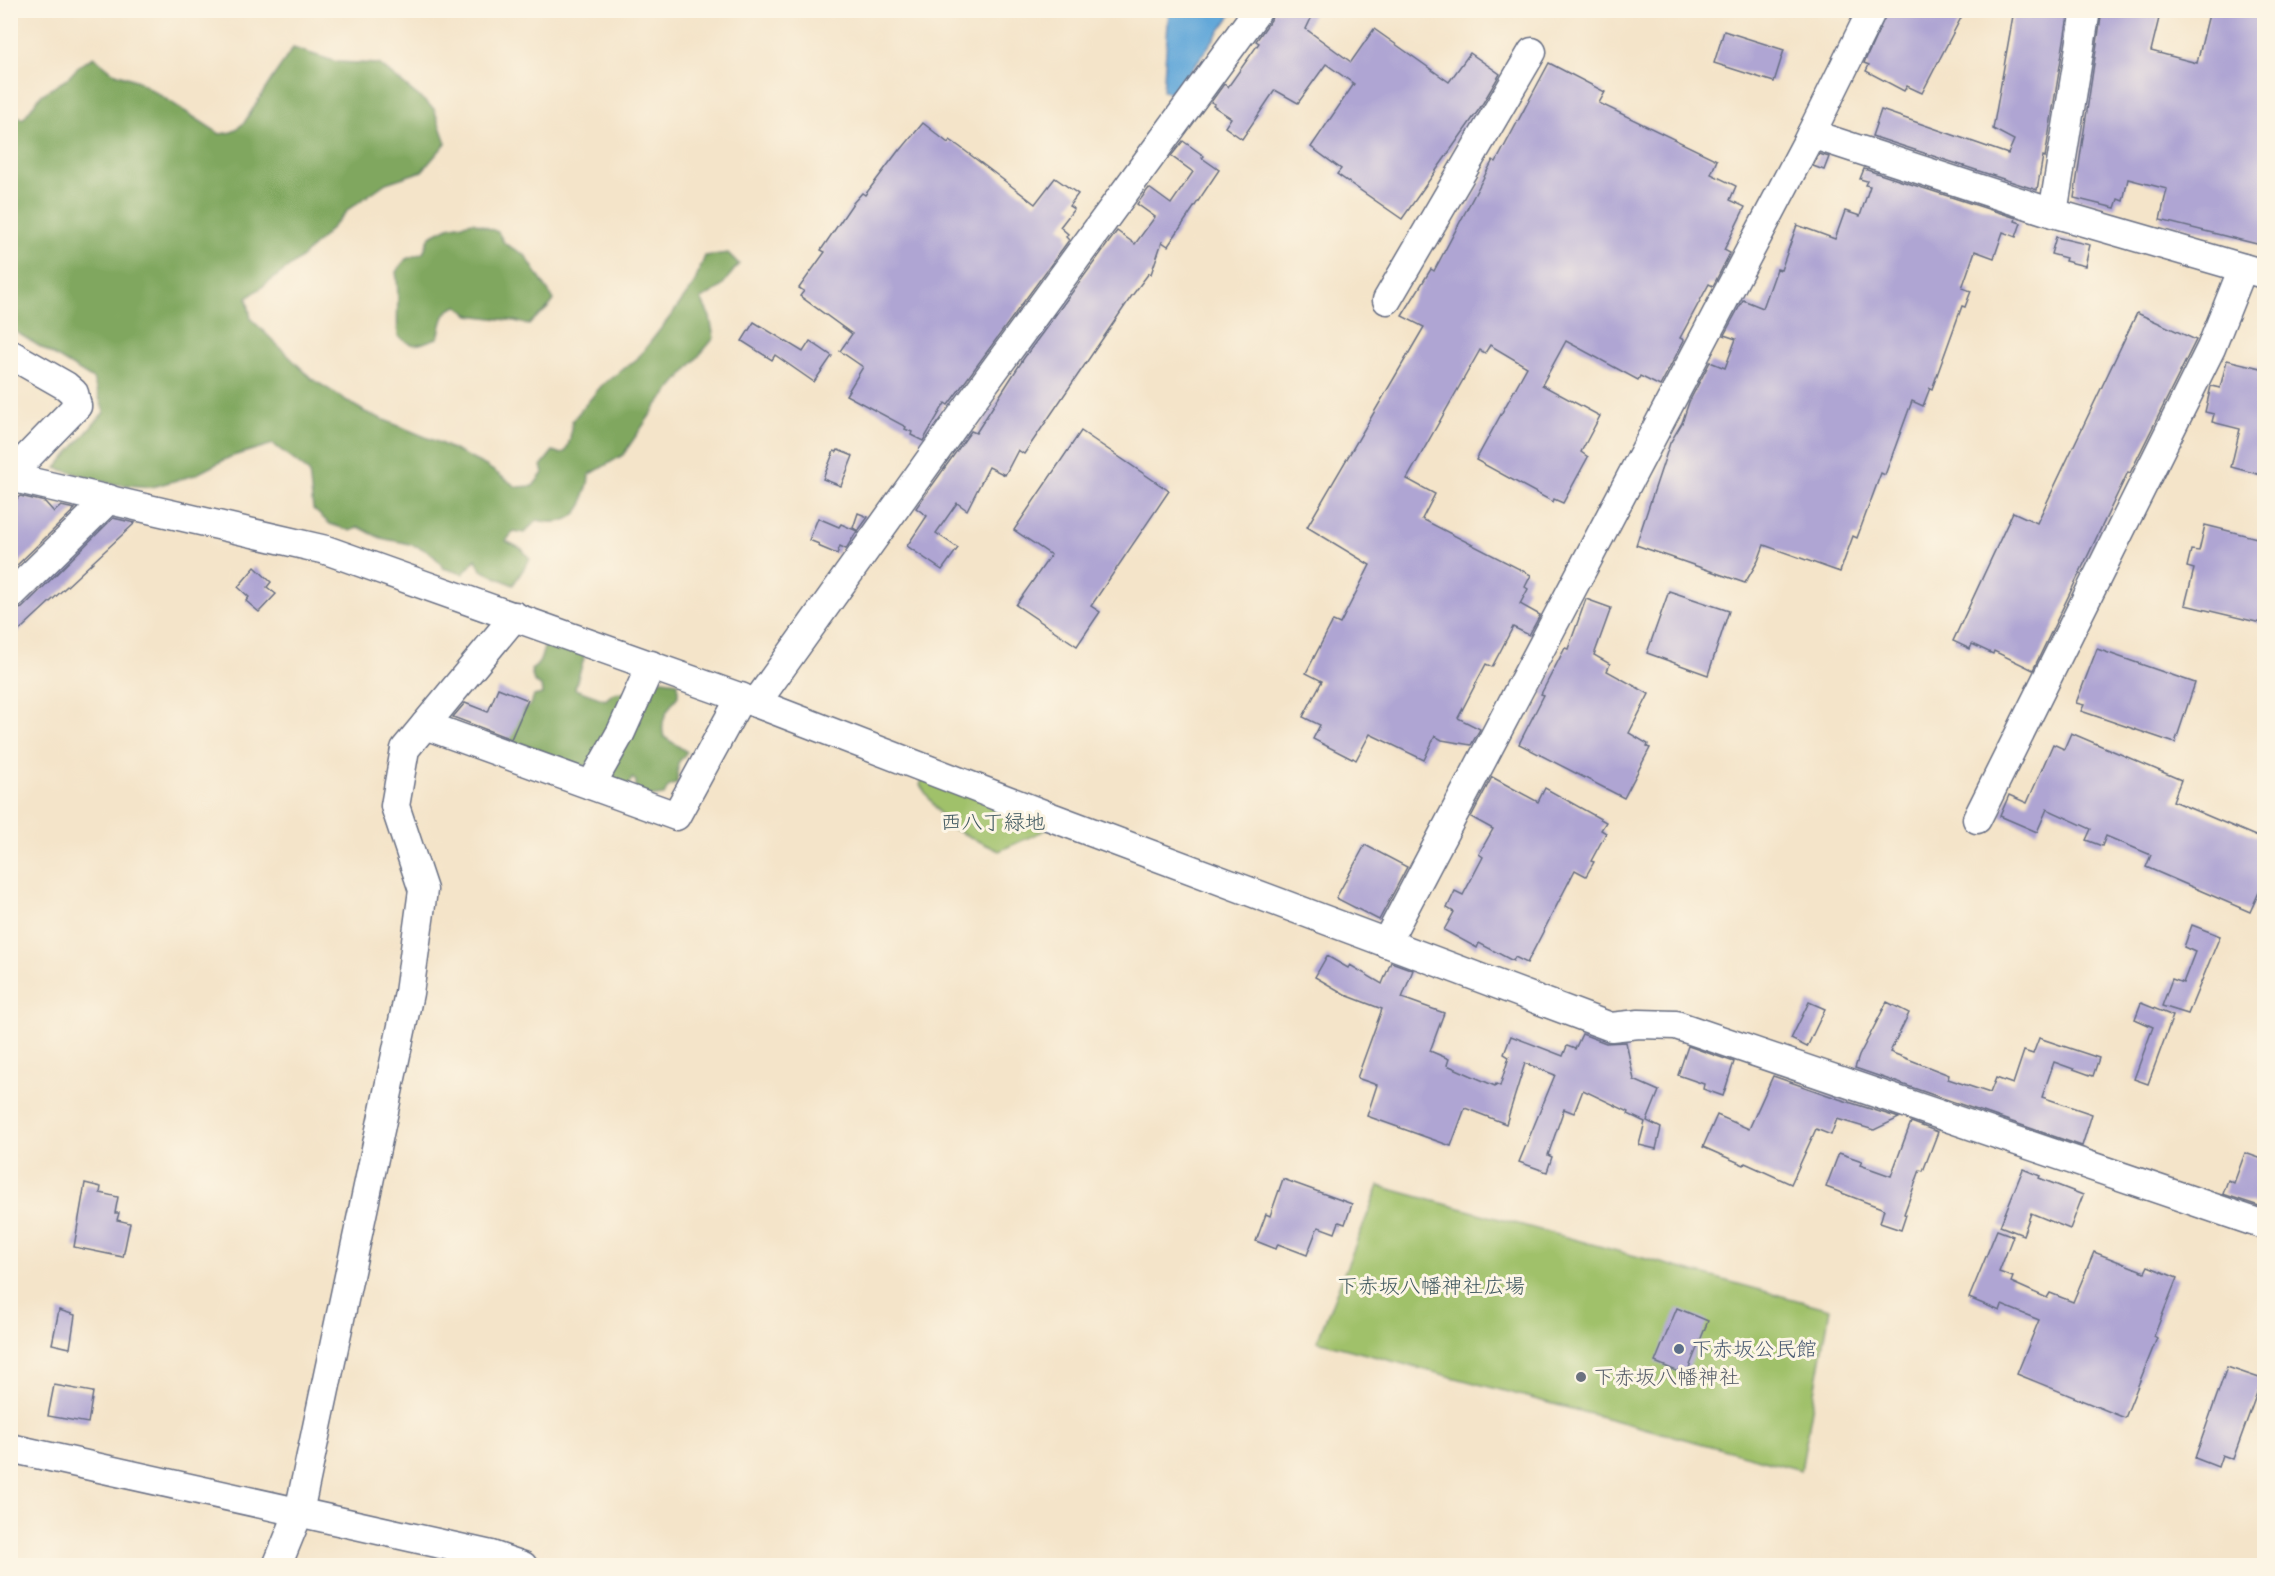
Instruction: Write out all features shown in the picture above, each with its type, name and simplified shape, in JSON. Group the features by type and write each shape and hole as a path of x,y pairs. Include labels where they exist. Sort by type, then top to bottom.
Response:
{"street":[{"path":"425,725 675,816 749,700 895,507 1258,10"},
{"path":"1386,943 1811,134 1872,10"},
{"path":"2054,213 2085,10"},
{"path":"1387,300 1532,52"},
{"path":"1811,134 2054,213 2254,271 2206,358 1977,819"},
{"path":"10,354 66,386 74,393 76,406 10,476 326,550 749,700 1051,817 1611,1027 1639,1024 1676,1025 2265,1225"},
{"path":"10,596 109,500"},
{"path":"277,1566 300,1512 409,993 423,890 395,806 405,749 515,616"},
{"path":"591,785 621,732 651,665"},
{"path":"10,1448 490,1555 524,1566"}],"green space":[{"path":"293,48 337,62 379,64 434,109 446,143 422,171 386,183 349,209 300,259 247,298 251,319 312,379 365,412 440,443 486,466 517,487 533,486 543,473 541,466 553,451 561,454 566,451 572,421 602,385 637,359 694,284 705,256 728,253 739,264 720,288 701,299 710,317 714,338 657,405 623,455 589,475 589,483 579,510 563,521 537,520 524,533 514,531 506,541 522,549 530,559 513,585 481,570 476,559 463,574 443,568 432,554 418,547 382,538 359,527 351,531 330,524 313,509 309,472 273,444 230,457 195,475 152,487 112,484 56,468 104,412 93,379 11,329 11,113 23,119 41,95 67,79 79,66 94,57 113,72 138,81 220,134 232,132 244,123"},
{"path":"473,222 498,232 505,244 525,255 554,300 529,325 469,315 458,306 445,314 438,338 414,345 404,341 398,336 396,272 406,259 423,253 430,236 448,227"},
{"path":"546,643 585,652 575,689 605,700 614,693 625,692 624,705 589,764 583,767 570,762 560,764 515,744 508,737 519,714 529,706 534,696 542,694 541,686 534,682 531,670 540,661"},
{"path":"655,679 678,682 678,696 665,715 663,731 664,737 687,752 678,763 677,783 668,787 664,795 640,798 636,793 636,781 632,778 629,785 609,780"},
{"name":"西八丁緑地","path":"926,771 1052,827 999,851 949,827 920,785"},
{"name":"下赤坂八幡神社広場","path":"1379,1186 1830,1309 1801,1470 1317,1341"}],"water":[{"path":"1169,11 1234,11 1174,94 1163,91"}],"building":[{"path":"1274,10 1315,10 1306,29 1351,62 1374,29 1449,82 1470,53 1500,74 1480,108 1402,219 1337,174 1341,169 1311,147 1354,84 1326,64 1298,103 1275,90 1242,139 1225,127 1231,118 1213,106 1215,104 1211,102 1224,84 1228,87 1259,43 1256,41 1271,20"},
{"path":"1888,10 1965,10 1922,93 1907,86 1904,91 1866,71 1869,65 1864,63"},
{"path":"2014,10 2069,10 2045,157 2043,156 2037,190 1872,136 1881,110 2008,154 2014,140 1993,129"},
{"path":"2102,10 2161,10 2151,51 2197,63 2210,10 2265,10 2265,246 2160,220 2167,189 2128,179 2123,201 2118,199 2115,208 2074,198"},
{"path":"1724,31 1784,50 1774,82 1714,63"},
{"path":"1549,63 1605,92 1599,103 1717,160 1711,174 1736,186 1730,200 1745,207 1724,250 1730,253 1713,286 1709,284 1680,338 1684,340 1660,386 1640,376 1638,380 1566,341 1542,385 1600,416 1581,452 1588,457 1563,503 1554,499 1553,502 1476,460 1527,367 1490,345 1485,353 1480,350 1407,479 1435,494 1422,519 1531,575 1525,587 1528,589 1520,604 1540,615 1529,635 1513,627 1492,667 1486,664 1458,718 1480,729 1471,745 1442,740 1435,736 1424,760 1370,734 1356,760 1352,759 1313,739 1320,725 1303,717 1322,681 1306,673 1333,621 1340,624 1370,565 1307,527 1424,327 1402,316 1431,269 1434,271 1493,160 1496,162"},
{"path":"923,123 948,143 950,140 960,147 1035,204 1055,178 1078,194 1069,206 1074,209 1060,227 1068,234 1066,237 1069,240 948,405 945,403 923,441 911,435 912,432 905,429 906,427 846,395 863,367 840,351 852,334 800,296 804,291 799,288 825,252 821,250 853,203 862,193 865,195"},
{"path":"1183,141 1219,170 1168,246 1162,242 1151,274 1149,273 1131,297 1024,454 1018,450 1005,475 989,467 967,510 957,503 936,533 958,548 942,570 907,546 927,516 916,508 971,431 976,433 1024,358 1117,231 1135,244 1155,217 1137,204 1149,188 1171,204 1193,172 1171,156"},
{"path":"1819,154 1829,157 1824,170 1813,166"},
{"path":"1864,169 2016,218 2015,221 2021,223 2016,237 2003,232 1994,258 1975,251 1962,288 1971,291 1965,307 1962,306 1932,389 1930,388 1923,406 1912,401 1885,475 1881,473 1857,538 1853,536 1840,572 1764,545 1745,583 1636,545 1670,443 1682,423 1689,402 1710,362 1725,368 1736,339 1724,335 1743,300 1763,308 1777,269 1781,270 1797,225 1835,239 1845,211 1860,216 1870,186 1865,185 1867,181 1860,179"},
{"path":"2056,237 2090,245 2085,266 2065,261 2066,258 2051,254"},
{"path":"2137,313 2196,340 2130,473 2128,472 2033,670 1994,651 1993,654 1972,644 1970,649 1953,641 2013,512 2037,523"},
{"path":"754,322 803,352 810,341 832,356 814,382 775,355 772,360 742,341"},
{"path":"2227,360 2265,369 2265,476 2231,467 2240,429 2212,422 2214,414 2205,412 2211,386 2220,388"},
{"path":"1081,431 1169,491 1091,606 1100,612 1077,646 1016,605 1051,555 1014,530"},
{"path":"838,450 853,456 841,486 823,479 834,451"},
{"path":"20,496 45,502 54,512 61,506 75,509 10,572 10,505"},
{"path":"858,513 868,517 858,531 853,528"},
{"path":"113,518 135,523 10,639 10,612 22,608"},
{"path":"818,518 839,527 841,524 857,531 846,549 840,546 837,554 809,540"},
{"path":"2205,525 2265,540 2265,624 2185,605 2194,569 2187,567 2191,550 2199,551"},
{"path":"255,567 271,582 267,587 276,594 259,612 246,601 249,597 238,587"},
{"path":"1669,591 1729,611 1708,675 1647,653"},
{"path":"1586,599 1611,608 1594,655 1610,664 1607,671 1649,694 1629,733 1648,744 1647,747 1650,748 1624,798 1519,744 1544,695 1541,694 1565,648 1568,649"},
{"path":"2097,649 2195,683 2175,743 2081,711 2084,705 2076,703"},
{"path":"498,688 528,700 511,739 453,717 465,703 488,712"},
{"path":"2071,733 2181,780 2173,801 2265,840 2265,879 2250,912 2146,867 2151,855 2106,836 2102,846 2086,840 2091,829 2047,809 2037,832 2000,816 2009,795 2027,803 2053,744 2064,749"},
{"path":"1492,777 1538,802 1545,788 1606,822 1601,830 1606,833 1591,861 1594,862 1586,876 1575,870 1527,963 1515,957 1513,961 1479,943 1477,948 1444,930 1454,912 1447,908 1455,891 1463,895 1483,857 1479,854 1493,829 1471,817"},
{"path":"1365,845 1407,867 1379,920 1336,898"},
{"path":"2192,925 2220,936 2188,1014 2162,1006 2172,979 2183,983 2195,952 2184,947"},
{"path":"1327,956 1348,968 1350,965 1382,984 1391,962 1413,970 1402,998 1444,1013 1430,1051 1449,1059 1447,1065 1495,1086 1496,1084 1500,1086 1509,1057 1504,1054 1511,1036 1563,1056 1567,1046 1575,1049 1582,1034 1606,1043 1626,1042 1634,1080 1659,1091 1647,1121 1661,1128 1656,1149 1639,1145 1645,1122 1583,1090 1574,1113 1564,1109 1548,1155 1552,1157 1547,1172 1519,1162 1555,1075 1525,1063 1506,1124 1465,1108 1451,1146 1367,1116 1377,1085 1357,1078 1382,1009 1348,996 1315,977"},
{"path":"1809,1002 1825,1009 1807,1047 1791,1039"},
{"path":"1887,1002 1909,1013 1890,1052 1949,1075 1948,1079 1990,1093 1996,1078 2013,1084 2024,1051 2033,1054 2039,1038 2099,1058 2093,1076 2054,1062 2042,1097 2092,1114 2082,1146 1855,1068"},
{"path":"2141,1003 2173,1016 2148,1084 2134,1079 2153,1027 2135,1019"},
{"path":"1688,1046 1734,1062 1723,1096 1703,1089 1704,1084 1678,1075"},
{"path":"1773,1076 1899,1118 1874,1130 1837,1119 1831,1135 1816,1129 1791,1184 1703,1147 1717,1115 1749,1129"},
{"path":"1911,1122 1938,1132 1923,1171 1920,1170 1904,1214 1906,1215 1901,1230 1880,1223 1884,1209 1826,1187 1839,1153 1862,1161 1860,1165 1891,1176"},
{"path":"2245,1153 2265,1160 2265,1208 2223,1194 2228,1180 2234,1183"},
{"path":"2023,1169 2040,1176 2039,1178 2083,1195 2070,1229 2031,1213 2023,1235 2000,1226"},
{"path":"1283,1179 1352,1204 1345,1224 1339,1222 1335,1233 1319,1227 1317,1229 1307,1255 1278,1244 1276,1249 1256,1241 1266,1214 1270,1216"},
{"path":"85,1183 101,1187 100,1193 118,1197 115,1213 119,1213 117,1220 130,1223 123,1257 74,1247"},
{"path":"1997,1230 2013,1236 1999,1272 2013,1277 2011,1282 2047,1298 2050,1293 2073,1302 2094,1252 2145,1272 2148,1266 2177,1278 2154,1336 2157,1338 2125,1418 2017,1374 2039,1320 2002,1305 2000,1311 1969,1298"},
{"name":"下赤坂公民館","path":"1677,1308 1708,1321 1686,1375 1655,1362"},
{"path":"59,1310 75,1315 70,1348 52,1344"},
{"path":"2227,1367 2262,1379 2233,1459 2222,1455 2218,1467 2195,1458"},
{"path":"54,1385 93,1392 88,1423 48,1416"}],"place":[{"name":"下赤坂公民館","path":"1679,1349"},
{"name":"下赤坂八幡神社","path":"1581,1377"}]}
